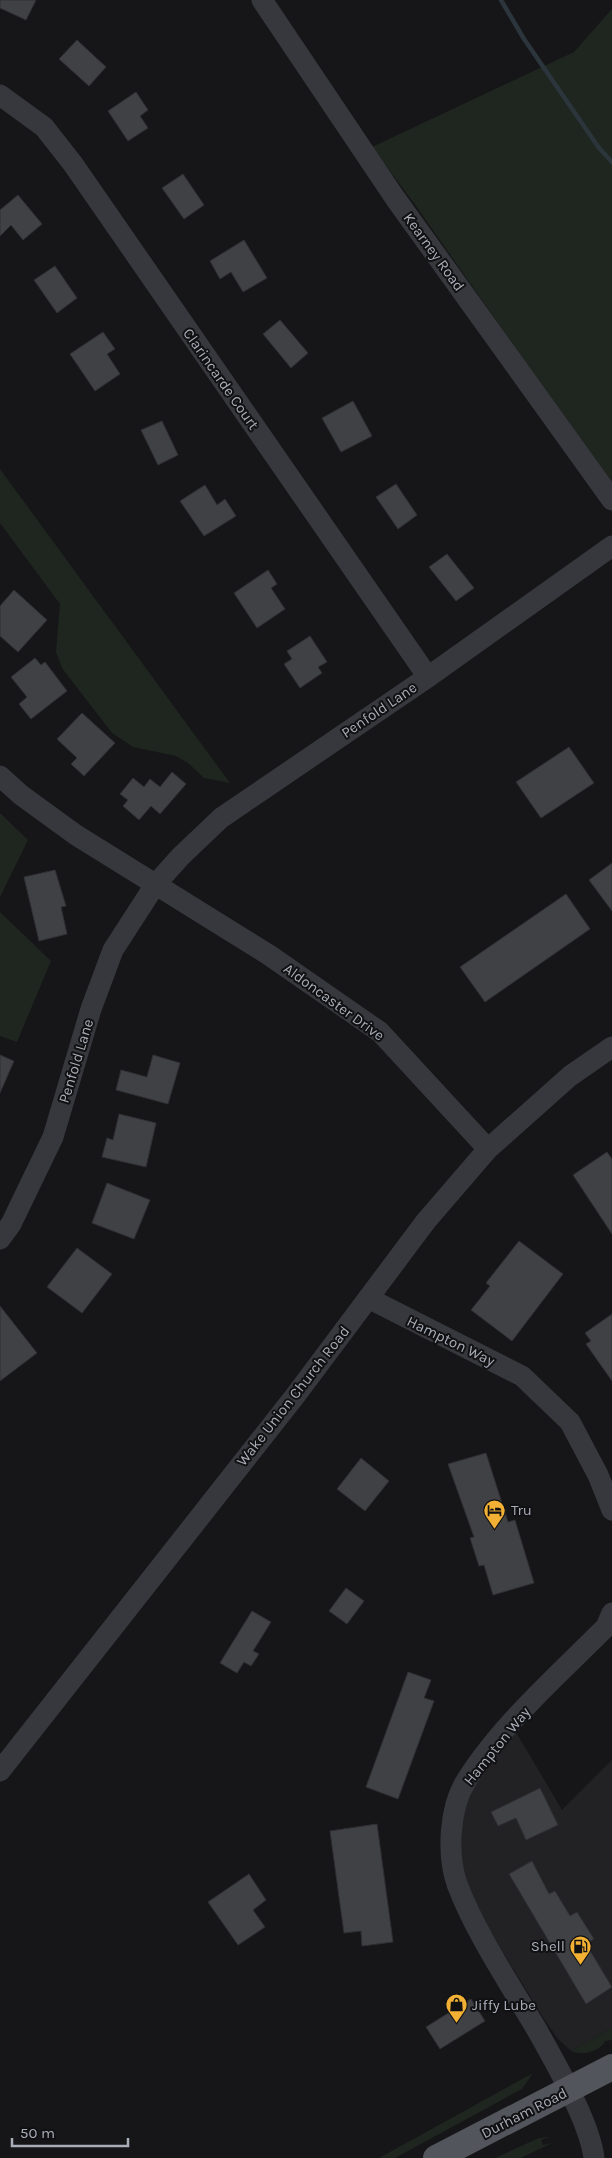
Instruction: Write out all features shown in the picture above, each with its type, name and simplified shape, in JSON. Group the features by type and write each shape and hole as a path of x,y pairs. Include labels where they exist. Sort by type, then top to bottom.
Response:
{"main road":[{"name":"Durham Road","path":"436,2158 612,2067"}],"street":[{"name":"Kearney Road","path":"262,0 395,198 612,500"},
{"name":"Clarincarde Court","path":"0,95 44,127 73,164 428,677"},
{"name":"Penfold Lane","path":"0,1239 11,1224 53,1137 91,1009 114,950 155,885 181,856 221,818 428,677 612,546"},
{"path":"0,776 21,795 76,835 155,885"},
{"name":"Aldoncaster Drive","path":"155,885 269,955 380,1032 488,1150"},
{"name":"Wake Union Church Road","path":"0,1771 295,1396 426,1221 488,1150 570,1076 612,1046"},
{"name":"Hampton Way","path":"368,1298 522,1376 570,1422 598,1476 612,1510"},
{"name":"Hampton Way","path":"594,2158 586,2129 542,2039 470,1914 454,1870 451,1834 457,1803 465,1782 512,1724 606,1627 612,1613"}],"shaded area":[{"path":"612,9 612,486 416,206 372,147 574,52"},
{"path":"0,469 230,783 204,778 188,763 176,756 133,747 112,733 62,668 56,652 60,604 0,523"},
{"path":"0,813 28,840 0,897"},
{"path":"0,912 51,961 17,1042 0,1036"},
{"path":"516,1732 562,1810 612,1760 612,2028 571,2051 558,2039 544,2019 469,1897 460,1874 458,1829 474,1782"},
{"path":"612,2028 612,2040 605,2041 599,2048 585,2053 571,2051"},
{"path":"533,2073 522,2089 395,2158 379,2158"},
{"path":"549,2137 541,2140 543,2145 552,2143 521,2158 495,2158 539,2138"}],"building":[{"path":"0,0 36,0 26,20 0,8"},
{"path":"77,40 106,67 89,86 59,59"},
{"path":"136,92 148,110 140,116 148,128 128,141 108,111"},
{"path":"183,174 204,205 184,219 162,188"},
{"path":"18,195 42,224 23,240 11,225 0,236 0,210"},
{"path":"244,240 267,278 243,292 231,272 220,279 210,261"},
{"path":"55,266 77,298 57,313 34,280"},
{"path":"280,320 308,353 291,368 263,334"},
{"path":"103,332 115,349 107,354 120,374 95,391 70,354"},
{"path":"353,401 372,436 341,452 322,418"},
{"path":"162,421 178,455 158,465 141,430"},
{"path":"396,484 417,515 398,529 376,497"},
{"path":"205,485 217,505 225,499 236,516 204,536 180,501"},
{"path":"447,554 474,588 456,601 429,567"},
{"path":"268,570 277,584 271,588 285,609 257,628 234,593"},
{"path":"14,590 47,620 18,652 0,636 0,606"},
{"path":"310,636 327,662 318,667 322,673 300,688 284,664 292,659 287,651"},
{"path":"35,658 41,665 45,662 67,691 31,719 19,704 27,697 11,677"},
{"path":"82,713 115,743 84,776 71,764 77,758 57,739"},
{"path":"569,747 594,783 541,818 516,782"},
{"path":"172,772 186,784 160,814 151,806 139,820 123,806 128,800 120,794 133,778 144,787 150,779 160,787"},
{"path":"612,863 612,911 589,880"},
{"path":"55,870 66,906 61,907 67,934 39,941 24,877"},
{"path":"566,894 590,929 485,1002 460,967"},
{"path":"0,1055 14,1061 0,1093"},
{"path":"153,1055 180,1063 168,1104 116,1090 121,1070 147,1077"},
{"path":"119,1114 156,1123 146,1167 102,1157 107,1138 113,1140"},
{"path":"607,1152 612,1159 612,1234 573,1175"},
{"path":"107,1183 150,1200 134,1239 92,1223"},
{"path":"519,1241 563,1274 512,1341 471,1310 490,1286 486,1283"},
{"path":"77,1248 112,1274 82,1313 47,1287"},
{"path":"0,1306 37,1353 0,1381"},
{"path":"612,1314 612,1381 586,1344 591,1341 585,1333"},
{"name":"Tru","path":"486,1453 508,1522 515,1520 534,1583 493,1595 484,1565 479,1566 470,1538 474,1537 448,1464"},
{"path":"361,1458 389,1481 365,1511 337,1489"},
{"path":"346,1588 364,1601 347,1624 329,1611"},
{"path":"252,1611 271,1622 253,1651 259,1654 251,1666 244,1662 237,1673 220,1663"},
{"path":"408,1672 431,1680 424,1698 434,1701 398,1799 366,1787"},
{"path":"540,1788 558,1825 526,1840 516,1818 498,1826 491,1812"},
{"path":"377,1824 393,1942 362,1946 361,1931 344,1933 330,1831"},
{"name":"Shell","path":"532,1861 549,1894 555,1891 570,1916 577,1912 594,1939 586,1944 612,1987 586,2004 509,1874"},
{"path":"249,1874 266,1900 253,1910 265,1927 238,1945 208,1902"},
{"name":"Jiffy Lube","path":"471,1999 485,2021 440,2049 426,2027"}],"waterway":[{"path":"501,0 524,39 599,148 612,162"}],"place":[{"name":"Tru","path":"495,1529"},
{"name":"Shell","path":"581,1965"},
{"name":"Jiffy Lube","path":"456,2024"}]}
